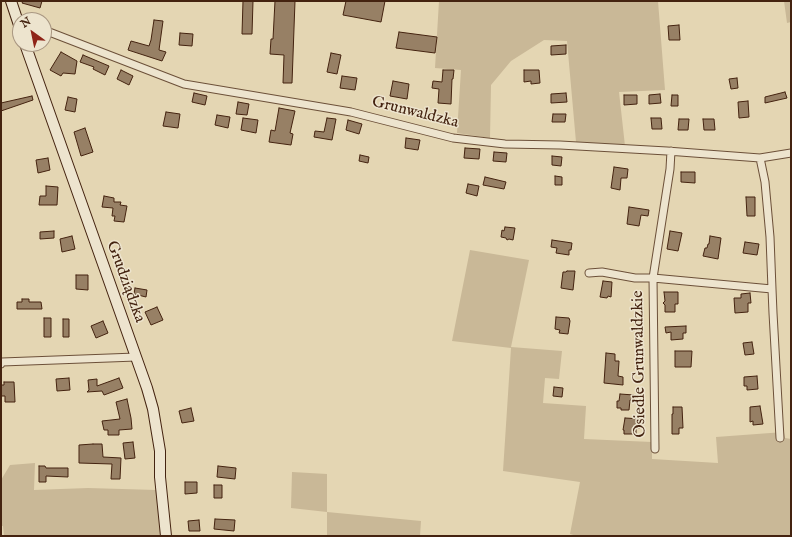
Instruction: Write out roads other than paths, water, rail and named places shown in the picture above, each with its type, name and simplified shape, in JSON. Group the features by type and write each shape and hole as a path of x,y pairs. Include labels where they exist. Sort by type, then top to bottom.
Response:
{"street":[{"path":"11,1 15,12"},
{"name":"Grunwaldzka","path":"52,33 184,84 351,112 453,138 505,144 560,145 671,151 760,158 791,153"},
{"name":"Grudziądzka","path":"28,52 147,388 157,430 160,451 160,477 166,536"},
{"name":"Osiedle Grunwaldzkie","path":"655,449 653,278 670,169 671,151"},
{"path":"760,158 765,182 770,237 772,313 780,438"},
{"name":"Osiedle Grunwaldzkie","path":"589,273 602,272 635,278 653,278 772,289"},
{"path":"1,364 2,362 136,357"}]}
